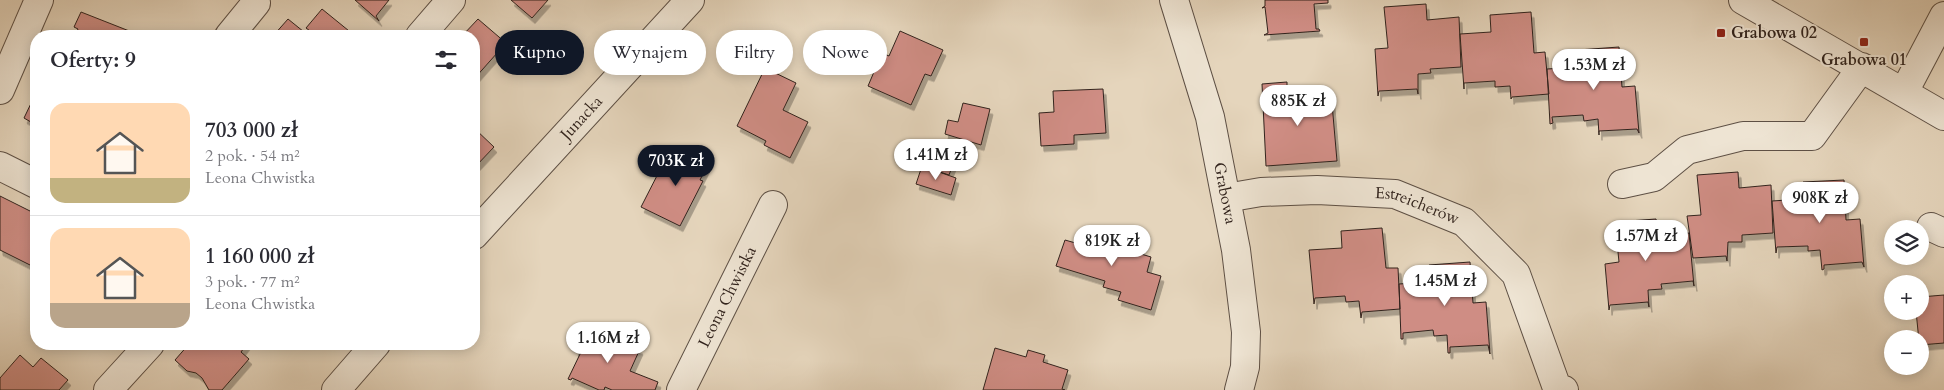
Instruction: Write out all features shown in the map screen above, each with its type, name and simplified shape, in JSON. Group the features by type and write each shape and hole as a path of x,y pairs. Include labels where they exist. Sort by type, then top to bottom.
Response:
{"street":[{"path":"0,90 39,0"},
{"path":"425,30 452,0"},
{"name":"Junacka","path":"480,228 690,0"},
{"name":"Grabowa","path":"1174,0 1206,103 1237,259 1246,332 1245,367 1239,390"},
{"path":"1743,0 1944,116"},
{"path":"234,30 256,3"},
{"path":"1904,92 1944,16"},
{"path":"1622,184 1654,177 1687,150 1743,136 1812,136 1862,67"},
{"path":"0,166 30,181"},
{"name":"Estreicherów","path":"1226,198 1261,192 1317,190 1395,194 1464,222 1516,274 1545,360 1557,388 1564,390"},
{"name":"Leona Chwistka","path":"682,390 774,205"},
{"path":"108,390 145,350"},
{"path":"336,390 371,350"}],"building":[{"path":"355,0 389,0 376,16 379,21"},
{"path":"511,0 548,0 532,18"},
{"path":"1265,0 1328,0 1328,3 1314,4 1316,29 1320,31 1264,35 1268,33 1265,7 1262,8 1265,6"},
{"path":"1426,4 1427,20 1459,17 1461,67 1430,69 1431,73 1418,74 1418,94 1417,89 1379,91 1378,96 1375,49 1388,48 1384,7"},
{"path":"322,9 348,30 309,30 306,28"},
{"path":"81,12 127,30 78,30 74,27"},
{"path":"1531,12 1534,53 1545,52 1549,94 1512,97 1511,99 1510,86 1495,87 1495,81 1464,83 1464,89 1460,34 1491,32 1490,15"},
{"path":"288,19 302,30 278,30"},
{"path":"478,19 495,34 495,55 480,72 480,30 468,30"},
{"path":"900,31 943,50 931,76 925,74 911,105 868,86 873,75 887,75 887,55 889,56"},
{"path":"1619,47 1622,87 1635,86 1639,133 1637,129 1599,131 1599,135 1598,119 1584,121 1583,115 1552,117 1553,123 1550,124 1547,69 1579,67 1578,50"},
{"path":"762,75 779,75 796,83 783,110 808,122 790,158 764,145 766,141 737,126"},
{"path":"1287,82 1287,94 1331,92 1337,161 1266,166 1262,84"},
{"path":"1103,89 1106,133 1074,135 1074,144 1041,146 1039,113 1054,112 1053,91"},
{"path":"963,103 990,109 981,145 945,134 948,120 958,122"},
{"path":"30,106 30,122 24,118"},
{"path":"480,134 494,147 480,162"},
{"path":"674,147 708,164 700,180 703,181 680,226 641,207 664,162 666,163"},
{"path":"928,150 955,159 949,175 922,166"},
{"path":"922,166 956,178 951,195 916,184"},
{"path":"1738,172 1739,188 1771,185 1773,233 1742,235 1742,242 1728,242 1727,261 1726,256 1693,258 1687,216 1701,215 1697,175"},
{"path":"1844,180 1846,220 1860,219 1864,267 1862,262 1824,265 1822,270 1820,250 1808,251 1808,246 1777,247 1776,253 1772,201 1803,199 1803,182"},
{"path":"0,196 30,211 30,265 0,250"},
{"path":"1656,219 1659,235 1689,233 1694,286 1693,281 1661,284 1662,289 1648,290 1649,307 1648,302 1610,305 1609,310 1605,264 1619,262 1615,222"},
{"path":"1382,228 1386,268 1398,268 1400,309 1362,312 1361,318 1359,301 1346,302 1345,296 1315,298 1314,304 1309,250 1342,248 1341,231"},
{"path":"1083,231 1102,237 1104,231 1120,236 1118,241 1129,245 1128,250 1151,257 1147,272 1161,276 1151,310 1118,300 1121,292 1103,287 1105,281 1056,266 1065,240 1079,244"},
{"path":"1470,262 1473,303 1486,302 1490,354 1488,345 1450,347 1450,353 1448,353 1447,335 1434,336 1433,330 1403,333 1403,339 1401,339 1399,284 1430,282 1429,265"},
{"path":"1944,295 1944,343 1929,344 1929,330 1918,330 1917,320 1929,320 1929,296"},
{"path":"584,328 640,349 630,371 658,382 655,390 612,390 605,387 604,390 599,390 572,378 571,380 568,379 581,352 575,350"},
{"path":"995,348 1026,357 1028,350 1045,355 1043,362 1068,370 1062,389 1065,390 983,390"},
{"path":"184,350 242,350 241,352 249,359 222,390 209,390 202,378 196,373 187,371 175,360"},
{"path":"20,355 33,367 41,358 68,380 59,390 0,390 0,378"}],"place":[{"name":"Grabowa 02","path":"1721,33"},
{"name":"Grabowa 01","path":"1864,42"}]}
